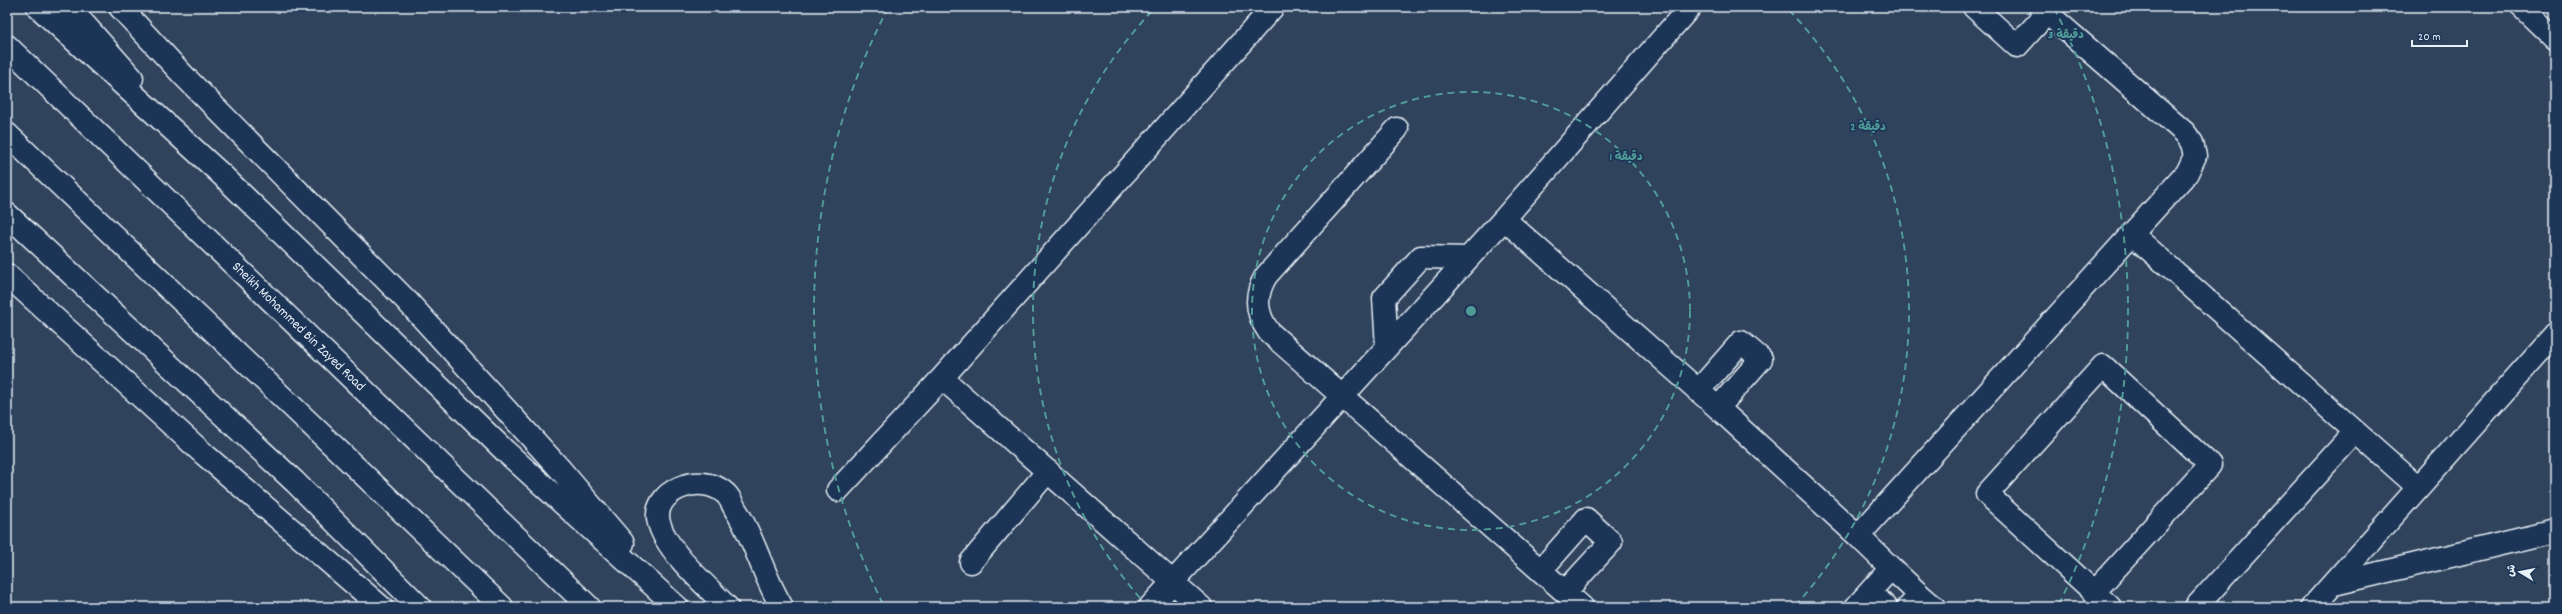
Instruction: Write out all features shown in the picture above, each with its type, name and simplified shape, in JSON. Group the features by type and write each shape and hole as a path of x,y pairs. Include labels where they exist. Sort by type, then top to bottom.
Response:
{"main road":[{"path":"38,7 222,175 505,451 670,600"},
{"path":"69,7 222,175"},
{"path":"120,7 184,76 407,301 565,474 670,600"},
{"path":"838,490 942,378 1273,7"},
{"path":"1150,607 1504,219 1690,7"},
{"path":"1858,536 2133,235 2187,173 2195,156 2192,143 2185,133 2044,10 2017,46 1974,7"},
{"path":"2522,7 2555,39"},
{"name":"Sheikh Mohammed Bin Zayed Road","path":"7,46 589,607"},
{"path":"1397,129 1266,276 1258,295 1259,315 1270,332 1582,607"},
{"path":"7,134 502,607"},
{"path":"7,214 295,482 420,607"},
{"path":"1504,219 1718,408 1858,536 1891,568 1921,603"},
{"path":"2133,235 2418,487"},
{"path":"1387,347 1384,298 1421,257 1468,258"},
{"path":"7,275 205,455 381,607"},
{"path":"2312,607 2555,334"},
{"path":"1698,391 1741,342 1761,359 1718,408"},
{"path":"2094,592 2210,464 2103,366 1987,494 2110,607"},
{"path":"942,378 1201,607"},
{"path":"2196,607 2355,432"},
{"path":"971,562 1048,471"},
{"path":"727,607 668,542 659,523 659,509 667,498 688,484 705,483 716,487 730,499 752,537 766,578 782,607"},
{"path":"1541,570 1586,519 1611,542 1566,592"},
{"path":"2334,584 2555,531"},
{"path":"1886,607 1863,599 1891,568"}]}
